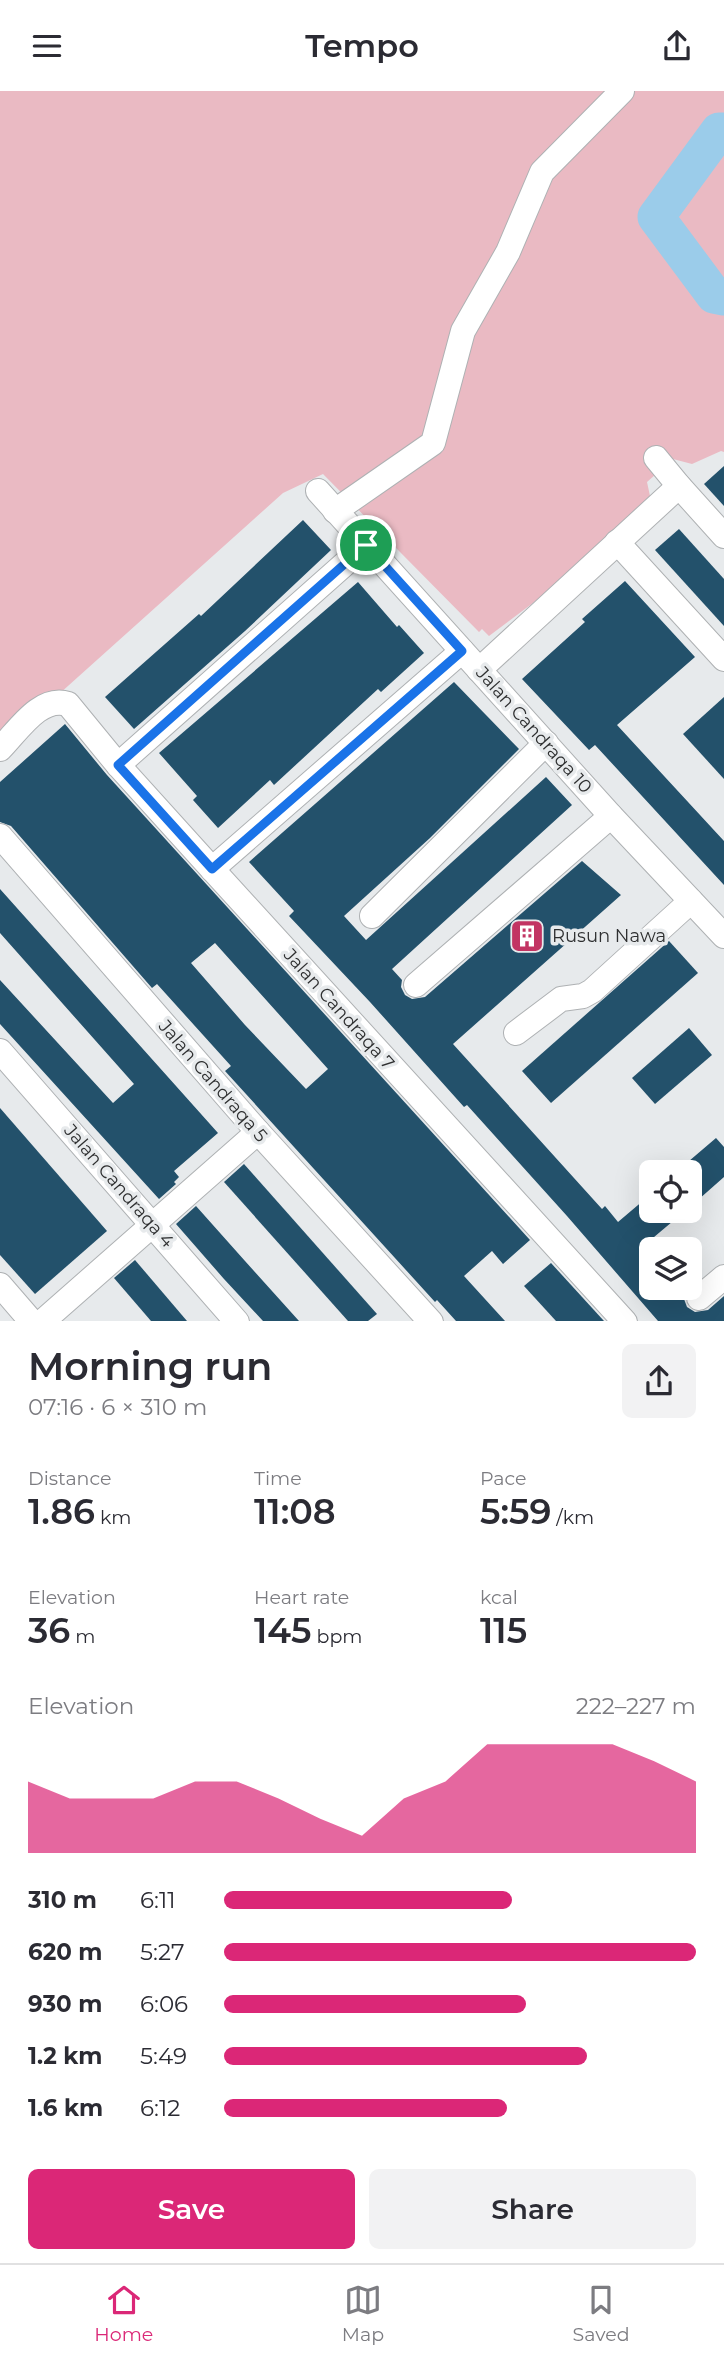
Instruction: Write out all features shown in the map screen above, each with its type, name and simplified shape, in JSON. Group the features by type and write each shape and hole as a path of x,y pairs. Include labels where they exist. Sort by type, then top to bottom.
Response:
{"street":[{"path":"335,511 433,443 463,331 508,252 542,172 622,91"},
{"path":"656,458 724,536"},
{"path":"479,670 678,486"},
{"name":"Jalan Candraqa 10","path":"318,491 611,816 724,936"},
{"path":"617,542 724,659"},
{"path":"118,765 366,545"},
{"path":"212,869 462,651"},
{"name":"Jalan Candraqa 7","path":"0,749 41,707 53,702 68,704 118,765 625,1321"},
{"path":"372,916 545,743"},
{"path":"416,985 611,816"},
{"name":"Jalan Candraqa 5","path":"0,836 258,1132 432,1321"},
{"path":"516,1033 561,999 583,996 592,991 691,901"},
{"name":"Jalan Candraqa 4","path":"0,1051 237,1321"},
{"path":"42,1321 258,1132"},
{"path":"702,1295 724,1277"},
{"path":"0,1285 32,1321"}],"shaded area":[{"path":"0,91 724,91 724,452 692,464 673,459 647,482 650,496 574,572 489,636 482,629 479,632 323,474 283,493 0,747"}],"building":[{"path":"724,466 724,506 704,484"},
{"path":"303,520 331,550 245,631 134,729 105,697 199,614 201,616"},
{"path":"679,529 724,579 724,626 655,550"},
{"path":"625,581 695,657 617,725 724,841 724,885 595,745 589,750 522,679 585,622 582,619"},
{"path":"358,582 424,653 381,692 378,689 274,785 270,780 218,828 193,800 197,796 159,753"},
{"path":"454,682 519,749 430,838 344,916 366,940 546,777 572,805 392,969 402,980 401,987 405,995 412,999 425,997 582,861 621,895 453,1044 602,1209 605,1206 618,1222 639,1204 639,1223 671,1223 654,1237 639,1237 639,1299 467,1105 464,1107 289,916 294,911 249,862"},
{"path":"724,697 724,779 683,734"},
{"path":"65,724 107,775 530,1240 503,1264 492,1251 464,1276 505,1321 456,1321 437,1300 435,1302 225,1071 231,1066 157,984 152,988 11,826 0,822 0,782","holes":["215,943 328,1069 306,1089 191,963"]},
{"path":"0,889 218,1133 174,1171 179,1177 174,1182 176,1184 159,1199 0,1024 0,980 113,1103 134,1084 0,933"},
{"path":"669,941 698,973 551,1103 522,1071"},
{"path":"689,1028 712,1055 655,1104 632,1078"},
{"path":"0,1108 107,1231 35,1294 0,1255"},
{"path":"716,1138 724,1147 724,1177 702,1196 702,1160 690,1160"},
{"path":"244,1164 377,1314 368,1321 348,1321 224,1182"},
{"path":"196,1206 299,1321 263,1321 224,1279 176,1224"},
{"path":"135,1260 187,1321 151,1321 114,1278"},
{"path":"551,1263 604,1321 556,1321 524,1286"},
{"path":"724,1296 724,1321 658,1321 640,1300 684,1300 687,1307 695,1312 708,1310"}],"waterway":[{"path":"724,131 719,131 656,217 714,295 724,297"}],"place":[{"name":"Rusun Nawa","path":"527,936"}],"route":[{"path":"366,545 462,651 212,869 118,765 366,545"}]}
